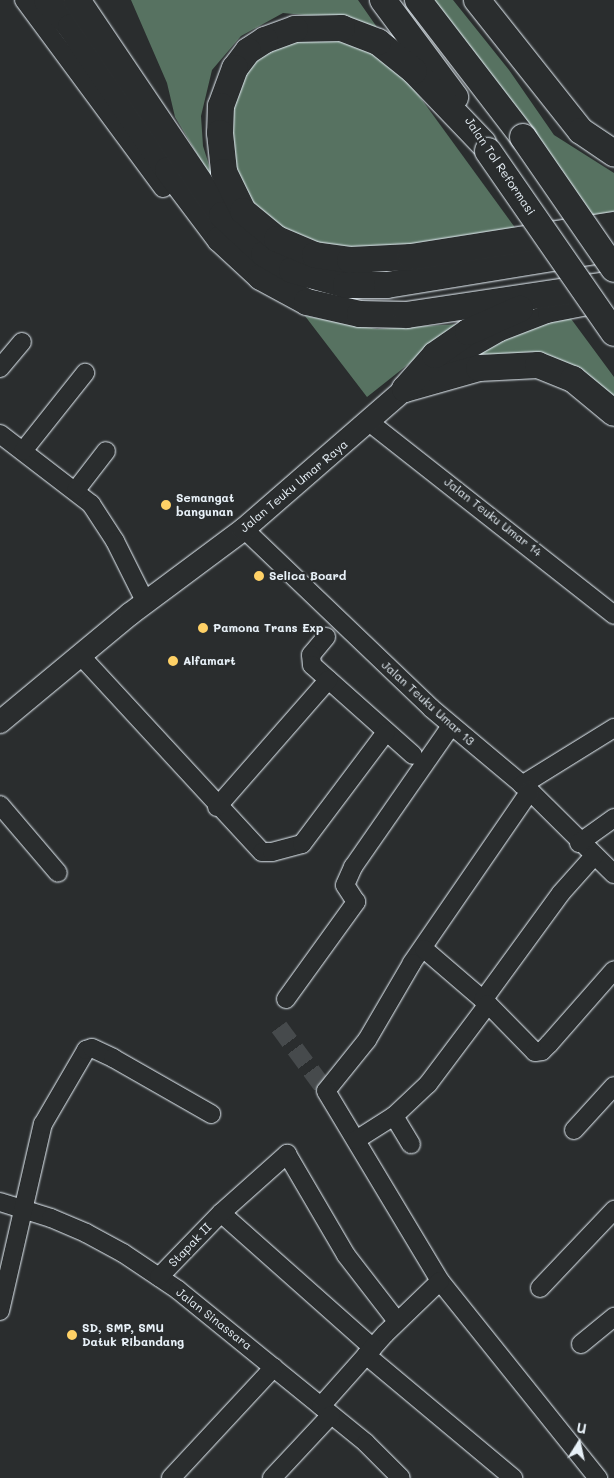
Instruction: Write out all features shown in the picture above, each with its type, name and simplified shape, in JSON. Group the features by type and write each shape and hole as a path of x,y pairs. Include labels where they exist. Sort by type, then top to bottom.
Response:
{"highway":[{"path":"47,0 71,27 168,170 220,239 261,277 307,302 360,314 406,314 611,285"},
{"path":"77,0 222,215 264,254 292,270 346,285 386,286 614,248"},
{"name":"Jalan Tol Reformasi","path":"383,0 446,83 485,147 614,333"},
{"path":"418,0 523,137 611,285"},
{"path":"477,0 581,131 614,153"},
{"path":"485,147 414,71 378,42 342,28 295,29 265,40 248,51 235,68 221,106 220,133 224,172 243,211 277,239 315,255 350,260 411,257 614,225"},
{"path":"406,389 435,355 468,332 518,309 611,285"},
{"path":"406,389 479,368 523,363 538,365 573,379 614,413"}],"main road":[{"name":"Jalan Teuku Umar Raya","path":"0,722 80,655 244,529 406,389"}],"street":[{"path":"24,0 163,188"},
{"path":"0,368 22,342"},
{"path":"23,451 86,373"},
{"name":"Jalan Teuku Umar 14","path":"369,422 614,615"},
{"path":"0,434 76,490 100,516 146,603"},
{"path":"76,490 106,451"},
{"name":"Jalan Teuku Umar 13","path":"244,529 451,726 526,788 579,843 614,874"},
{"path":"326,637 311,655 310,662 413,755"},
{"path":"80,655 218,807 262,852 298,846 306,840 386,732"},
{"path":"218,807 328,680"},
{"path":"286,999 356,902 345,885 353,867 451,726"},
{"path":"598,1478 440,1281 326,1091 367,1040 526,788 614,728"},
{"path":"0,805 58,873"},
{"path":"579,843 614,818"},
{"path":"356,1140 394,1116 428,1084 561,893 594,856"},
{"path":"424,949 486,1002 538,1052 561,1032 614,970"},
{"path":"0,1311 45,1120 88,1049 125,1064 211,1114"},
{"path":"574,1130 614,1086"},
{"path":"394,1116 411,1144"},
{"name":"Stapak II","path":"158,1277 222,1213 287,1154 346,1255 397,1321"},
{"name":"Jalan Sinassara","path":"0,1202 23,1208 86,1233 123,1252 274,1367 366,1443 401,1478"},
{"path":"540,1288 614,1210"},
{"path":"222,1213 370,1351 513,1478"},
{"path":"272,1478 370,1351 397,1321 440,1281"},
{"path":"581,1344 614,1317"},
{"path":"171,1478 274,1367"}],"green space":[{"path":"131,0 358,0 381,33 346,19 283,13 241,36 212,70 201,116 203,146 215,184 175,117 167,83"},
{"path":"432,0 453,0 509,70 554,135 614,173 614,215 592,219"},
{"path":"315,33 363,42 409,82 516,229 413,248 321,250 251,214 228,153 229,95 258,49"},
{"path":"566,312 614,377 614,405 580,373 475,363 470,353"},
{"path":"305,316 377,329 459,324 367,397"}],"tunnel":[{"path":"279,1027 326,1091"}],"place":[{"name":"Semangat bangunan","path":"166,505"},
{"name":"Selica Board","path":"259,576"},
{"name":"Pamona Trans Exp","path":"203,628"},
{"name":"Alfamart","path":"173,661"},
{"name":"SD, SMP, SMU Datuk Ribandang","path":"72,1335"}]}
